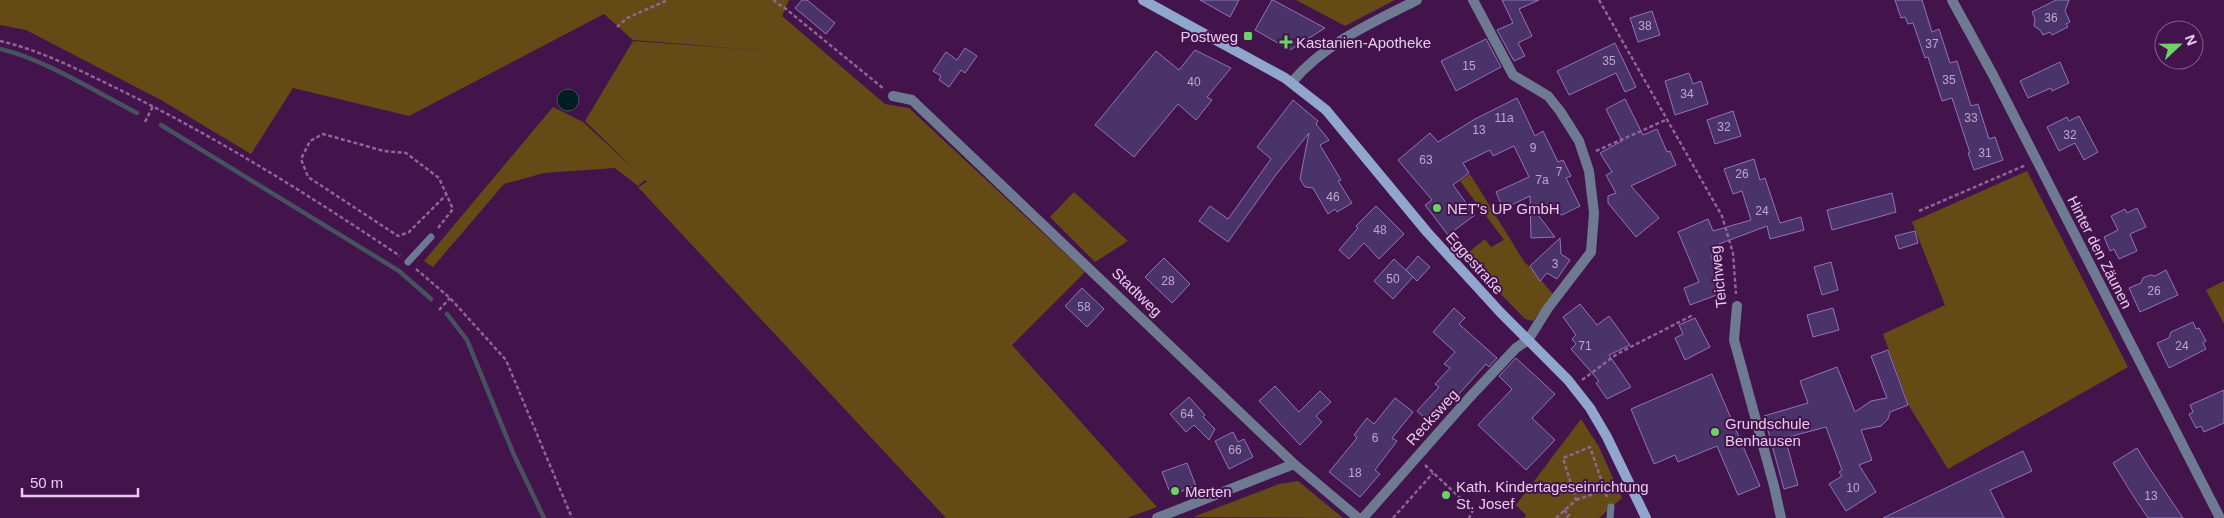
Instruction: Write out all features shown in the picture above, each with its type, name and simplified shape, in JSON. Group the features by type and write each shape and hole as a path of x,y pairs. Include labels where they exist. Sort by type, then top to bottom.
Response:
{"main road":[{"name":"Eggestraße","path":"1143,0 1292,82 1326,110 1427,232 1500,312 1573,387 1590,408 1646,518"}],"street":[{"path":"1292,82 1322,53 1367,25 1417,0"},
{"name":"Recksweg","path":"1363,518 1516,348 1528,340 1548,308 1591,252 1594,213 1589,171 1585,156 1560,111 1548,96 1513,75 1473,0"},
{"name":"Hinter den Zäunen","path":"1952,0 2220,518"},
{"name":"Stadtweg","path":"893,96 912,100 1294,464 1358,518"},
{"name":"Teichweg","path":"1737,306 1734,340 1781,518"},
{"path":"1156,518 1294,464"}],"lane":[{"path":"408,262 431,237"},
{"path":"1610,518 1611,507"}],"path":[{"path":"617,27 634,14 668,0"},
{"path":"772,0 786,9 893,96"},
{"name":"Teichweg","path":"1599,0 1722,216 1733,253 1737,306"},
{"path":"0,41 15,44 71,67 153,106 309,195 408,262 450,298 506,360 572,518"},
{"path":"145,122 153,106"},
{"path":"1585,156 1668,119"},
{"path":"431,237 453,209 438,178 406,153 384,151 324,134 310,141 301,159 308,177 398,236 409,232 446,195"},
{"path":"1919,212 2036,160"},
{"path":"439,310 450,298"},
{"path":"1573,387 1617,354 1693,315"},
{"path":"1576,500 1563,458 1590,448 1611,507"},
{"path":"1416,457 1473,510 1469,518"},
{"path":"1393,518 1433,473"},
{"path":"1556,518 1576,500 1605,490"},
{"path":"1564,510 1569,515 1566,518"}],"shaded area":[{"path":"0,0 789,0 782,16 885,104 909,108 1085,272 1012,345 1157,507 1127,518 946,518 638,187 647,182 645,180 638,186 615,168 544,173 504,184 433,267 424,261 553,107 583,122 635,170 585,121 633,41 758,50 633,40 604,14 409,116 293,88 251,154 161,100 26,30 0,25"},
{"path":"1296,0 1395,0 1345,26"},
{"path":"568,89 576,92 579,100 576,108 568,111 560,108 557,100 560,92"},
{"path":"2027,171 2128,367 1948,469 1909,406 1883,334 1945,305 1912,222"},
{"path":"1470,174 1525,263 1553,294 1533,321 1525,319 1465,255 1485,239 1491,247 1504,240 1460,181"},
{"path":"1074,192 1128,241 1095,262 1050,217"},
{"path":"2224,281 2224,324 2206,290"},
{"path":"1581,419 1599,447 1622,498 1599,518 1524,518 1526,515 1516,505"},
{"path":"1298,481 1343,518 1193,517 1279,484"}],"building":[{"path":"802,0 807,0 835,23 826,34 795,8"},
{"path":"1200,0 1239,0 1230,17"},
{"path":"1272,0 1325,28 1290,50 1255,30"},
{"path":"1502,0 1539,0 1519,9 1532,36 1518,43 1525,56 1514,61 1497,30 1513,23"},
{"path":"1895,0 1922,0 1932,32 1939,29 1950,63 1957,61 1971,106 1978,104 1989,139 1995,137 2003,160 1974,170 1952,98 1942,101 1928,57 1925,58 1913,23 1908,24 1905,17 1901,18"},
{"path":"2056,0 2069,0 2065,11 2070,22 2066,24 2068,27 2052,35 2050,32 2043,35 2034,26 2035,19 2032,12"},
{"path":"1652,11 1660,35 1638,42 1630,18"},
{"path":"1486,39 1501,67 1456,91 1441,61"},
{"path":"1615,43 1636,87 1625,92 1616,73 1569,95 1557,71"},
{"path":"965,48 977,56 965,73 961,70 949,87 939,80 941,76 933,71 946,52 957,60"},
{"path":"1195,50 1231,68 1207,97 1212,100 1196,120 1178,104 1134,157 1095,125 1156,51 1179,70"},
{"path":"2060,62 2069,83 2052,91 2051,88 2028,98 2020,81"},
{"path":"1689,73 1693,84 1701,81 1708,104 1675,115 1665,81"},
{"path":"1517,98 1535,136 1543,131 1558,162 1563,160 1571,176 1566,178 1580,206 1562,215 1556,213 1548,206 1538,215 1555,237 1531,238 1530,196 1503,209 1496,192 1529,177 1514,146 1493,156 1490,150 1463,163 1469,173 1453,185 1475,215 1448,235 1425,205 1432,200 1398,160 1430,133 1438,142 1475,119"},
{"path":"1625,99 1643,135 1657,129 1667,152 1670,151 1676,165 1631,186 1659,218 1636,237 1608,203 1608,196 1616,193 1606,175 1612,172 1600,153 1622,141 1606,109"},
{"path":"1293,100 1318,121 1316,124 1329,140 1320,145 1341,180 1338,181 1352,203 1337,212 1335,209 1328,214 1313,188 1305,187 1300,179 1309,133 1275,176 1228,242 1199,221 1210,206 1228,219 1271,159 1257,147"},
{"path":"1733,111 1741,136 1715,144 1707,120"},
{"path":"2079,116 2098,152 2084,160 2075,143 2059,151 2047,127 2067,117 2069,121"},
{"path":"1754,159 1760,180 1765,178 1780,223 1801,217 1804,230 1770,239 1767,226 1719,244 1722,252 1711,256 1722,293 1690,305 1684,288 1699,282 1678,232 1708,219 1713,231 1751,220 1742,191 1733,194 1724,169"},
{"path":"1892,193 1896,212 1832,230 1827,210"},
{"path":"1376,206 1404,234 1379,259 1364,243 1349,259 1339,250 1358,228 1356,226"},
{"path":"2137,208 2146,227 2130,234 2137,251 2119,259 2114,249 2110,251 2104,237 2118,230 2111,216 2125,209 2127,213"},
{"path":"1915,231 1918,243 1899,249 1895,236"},
{"path":"1560,238 1561,254 1570,260 1557,279 1547,273 1540,281 1530,266"},
{"path":"1418,256 1430,267 1417,281 1406,270"},
{"path":"1164,258 1190,284 1172,303 1145,277"},
{"path":"1394,259 1413,277 1393,299 1374,281"},
{"path":"1831,262 1838,290 1822,295 1814,267"},
{"path":"2166,270 2178,295 2140,312 2129,288 2141,283 2143,278 2150,275 2155,276"},
{"path":"1082,288 1104,309 1087,327 1065,306"},
{"path":"1580,304 1597,325 1609,316 1630,345 1609,355 1631,387 1607,399 1596,383 1599,381 1571,349 1576,344 1572,339 1576,335 1563,317"},
{"path":"1454,308 1465,318 1459,324 1497,358 1489,367 1486,364 1432,424 1417,411 1439,387 1435,384 1450,368 1444,364 1455,352 1433,332"},
{"path":"1833,308 1839,330 1813,337 1807,315"},
{"path":"1695,318 1710,347 1685,360 1675,338 1683,334 1679,325"},
{"path":"2193,322 2196,329 2199,328 2206,341 2203,343 2206,349 2169,368 2157,343 2169,338 2171,332"},
{"path":"1888,350 1908,405 1890,412 1888,419 1881,426 1861,430 1872,460 1859,465 1876,492 1846,511 1829,484 1842,476 1839,472 1842,470 1826,427 1785,438 1798,485 1784,489 1764,416 1808,403 1800,381 1837,367 1855,412 1871,401 1887,398 1871,356"},
{"path":"1516,358 1555,394 1532,418 1555,440 1526,470 1478,425 1512,389 1499,376"},
{"path":"1712,374 1760,486 1738,495 1717,446 1678,462 1675,455 1654,464 1631,409"},
{"path":"1275,386 1299,412 1320,391 1331,402 1316,416 1322,422 1300,445 1259,401"},
{"path":"2224,390 2224,423 2204,432 2201,426 2196,428 2189,414 2193,412 2190,405"},
{"path":"1189,397 1205,415 1203,417 1215,429 1209,440 1194,425 1186,432 1170,414"},
{"path":"1395,398 1413,412 1392,438 1397,441 1375,470 1380,474 1360,497 1329,472 1357,438 1354,435 1367,418 1374,424"},
{"path":"1233,432 1238,442 1244,439 1253,457 1229,469 1215,441"},
{"path":"2137,448 2183,518 2148,518 2132,494 2113,463"},
{"path":"2023,451 2032,471 1990,490 2004,518 1883,518"},
{"path":"1187,463 1196,486 1171,495 1162,472"}],"waterway":[{"path":"0,49 52,68 137,113"},
{"path":"161,125 399,271 431,299"},
{"path":"447,314 467,340 514,455 544,518"}],"place":[{"name":"Postweg","path":"1248,36"},
{"name":"Kastanien-Apotheke","path":"1286,42"},
{"name":"NET's UP GmbH","path":"1437,208"},
{"name":"Grundschule Benhausen","path":"1715,432"},
{"name":"Merten","path":"1175,491"},
{"name":"Kath. Kindertageseinrichtung St. Josef","path":"1446,495"}]}
